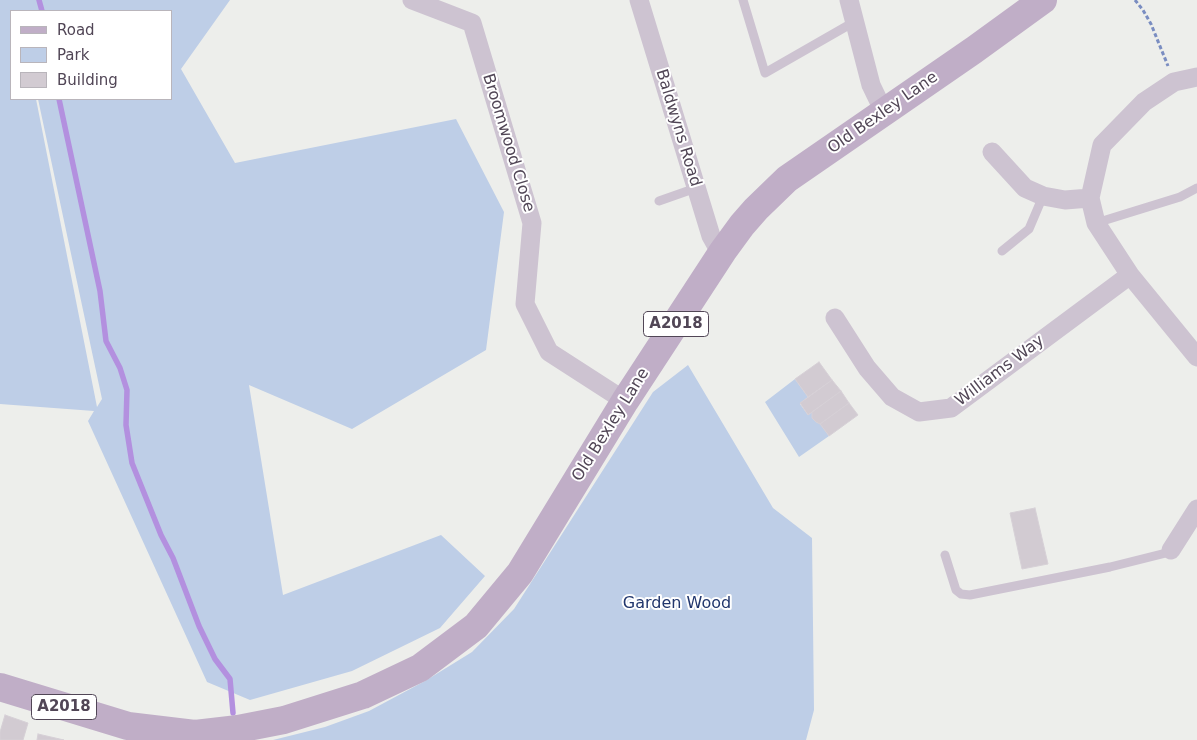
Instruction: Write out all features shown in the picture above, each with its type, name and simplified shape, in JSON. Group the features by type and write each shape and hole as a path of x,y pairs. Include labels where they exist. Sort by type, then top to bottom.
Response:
{"main road":[{"name":"Old Bexley Lane","path":"127,733 195,734 284,720 363,695 420,668 476,626 520,573 626,401 723,251 748,217 780,185 1043,0"},
{"name":"A2018","path":"0,687 127,733"}],"street":[{"name":"Broomwood Close","path":"412,0 472,23 532,223 525,304 550,352 626,401"},
{"name":"Baldwyns Road","path":"639,0 714,242 723,251"},
{"path":"849,0 871,85 884,112"},
{"path":"1197,77 1174,82 1144,102 1102,145 1090,198 1096,223 1130,275 1197,357"},
{"path":"992,152 1024,188 1043,196 1065,200 1090,198"},
{"name":"Williams Way","path":"835,318 867,368 892,397 919,412 951,408 1130,275"},
{"path":"1171,550 1197,509"}],"lane":[{"path":"743,0 765,73 854,22"},
{"path":"659,201 696,188"},
{"path":"1096,223 1180,197 1197,188"},
{"path":"1002,251 1029,229 1043,196"},
{"path":"945,555 956,590 961,594 970,595 1110,566 1166,553 1171,550"}],"path":[{"path":"1135,0 1151,24 1174,82"}],"green space":[{"path":"0,0 230,0 181,69 235,163 456,119 504,212 486,350 352,429 249,385 283,595 441,535 485,576 440,628 352,671 250,700 207,682 88,421 94,411 0,404","holes":["10,10 172,10 172,100 38,100 102,399 97,407 36,100 10,100"]},
{"name":"Garden Wood","path":"688,365 773,508 812,538 814,710 806,740 273,740 325,727 369,711 425,681 472,652 514,609 653,392"},
{"path":"795,379 808,397 800,404 808,415 812,412 812,418 820,423 829,436 799,457 765,402"}],"building":[{"path":"819,362 832,380 808,397 795,379"},
{"path":"832,380 841,391 808,415 800,403"},
{"path":"841,391 849,403 820,424 816,422 812,418 812,412"},
{"path":"849,403 858,415 829,436 820,424"},
{"path":"1035,508 1048,564 1022,569 1010,513"},
{"path":"5,715 28,723 23,740 0,740 0,732"},
{"path":"38,734 64,740 37,740"}],"waterway":[{"path":"39,0 42,10"},
{"path":"59,100 100,291 106,341 120,368 127,390 126,425 132,463 161,535 173,558 199,626 215,659 230,679 233,713"}]}
